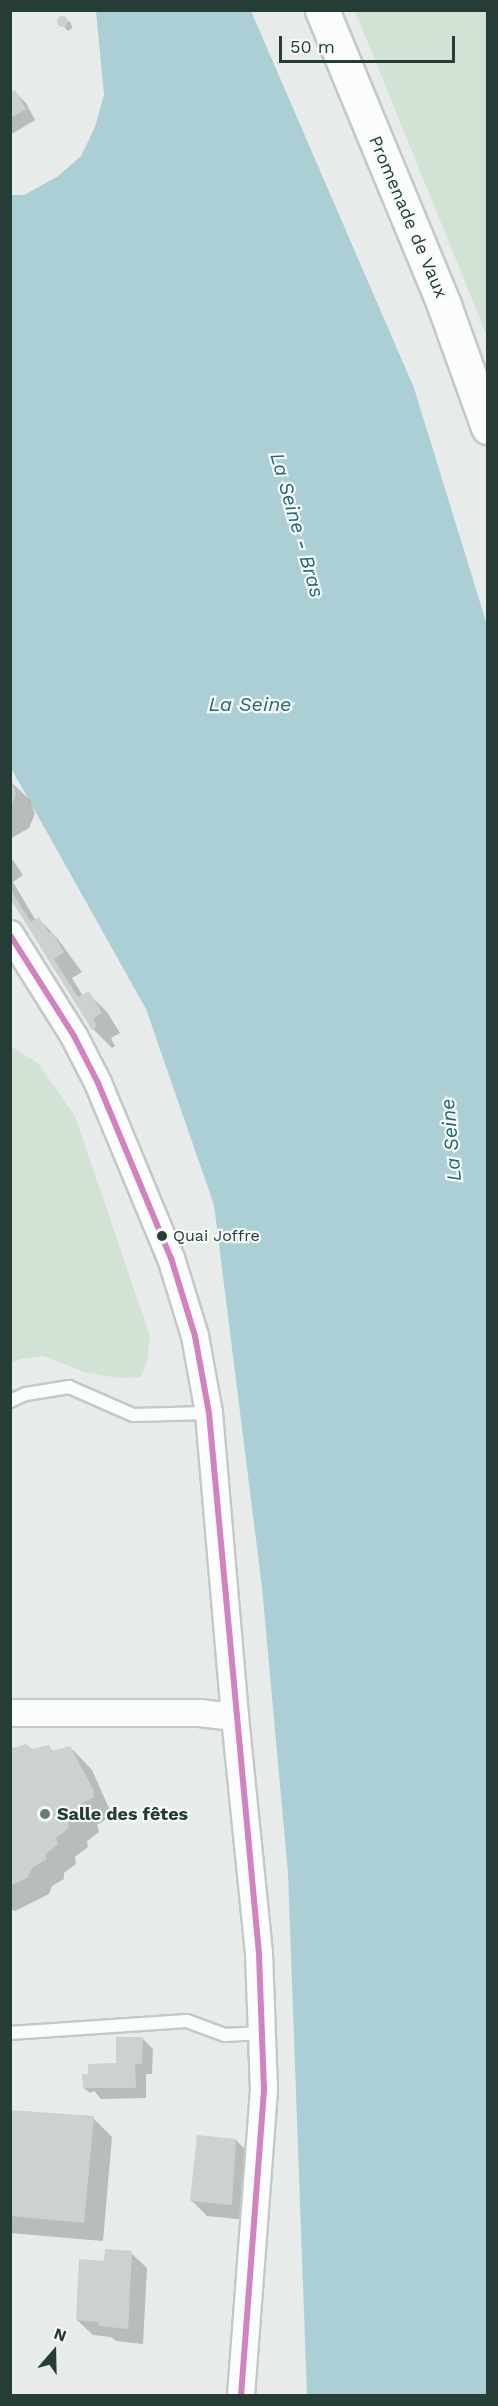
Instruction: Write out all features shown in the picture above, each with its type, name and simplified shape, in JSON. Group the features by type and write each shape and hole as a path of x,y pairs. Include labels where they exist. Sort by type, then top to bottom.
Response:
{"main road":[{"name":"Promenade de Vaux","path":"321,10 444,305 488,427"}],"street":[{"path":"10,934 74,1036 93,1074 171,1258 195,1336 209,1413 235,1717 259,1954 264,2090 241,2396"},
{"path":"10,1713 200,1713 235,1717"}],"lane":[{"path":"10,1401 26,1394 69,1387 133,1415 209,1413"},
{"path":"10,2033 187,2021 225,2035 262,2033"}],"green space":[{"path":"355,11 487,11 487,336"},
{"path":"10,1046 38,1063 75,1116 150,1336 147,1362 141,1377 119,1378 87,1373 43,1356 11,1363"}],"water":[{"name":"La Seine","path":"96,11 251,11 414,388 487,625 487,2395 307,2395 288,1873 262,1587 214,1205 146,1009 11,768 11,195 24,195 57,177 81,156 95,127 104,95"}],"building":[{"path":"62,15 68,21 62,27 56,21"},
{"path":"15,90 26,109 10,118 10,93"},
{"path":"10,777 16,794 10,808"},
{"path":"10,889 31,922 39,917 49,933 52,932 64,952 54,959 78,997 89,991 102,1013 93,1019 97,1026 92,1030 10,898"},
{"name":"Salle des fêtes","path":"10,1742 13,1748 26,1744 33,1749 49,1745 52,1751 70,1746 94,1791 93,1798 79,1805 81,1812 68,1822 69,1828 56,1838 58,1844 46,1854 46,1860 33,1867 27,1878 10,1886"},
{"path":"116,2037 143,2037 142,2064 135,2064 136,2088 83,2088 82,2074 88,2074 88,2064 116,2063"},
{"path":"10,2110 94,2116 84,2223 10,2216"},
{"path":"197,2135 236,2139 232,2205 190,2201"},
{"path":"105,2249 132,2251 128,2329 99,2326 99,2322 76,2320 79,2259 104,2261"}],"transit line":[{"path":"10,935 74,1036 98,1083 171,1258 195,1336 209,1413 259,1954 264,2090 241,2396"}],"place":[{"name":"Quai Joffre","path":"162,1236"},
{"name":"Salle des fêtes","path":"45,1814"}],"water label":[{"name":"La Seine - Bras","path":"297,525"}]}
